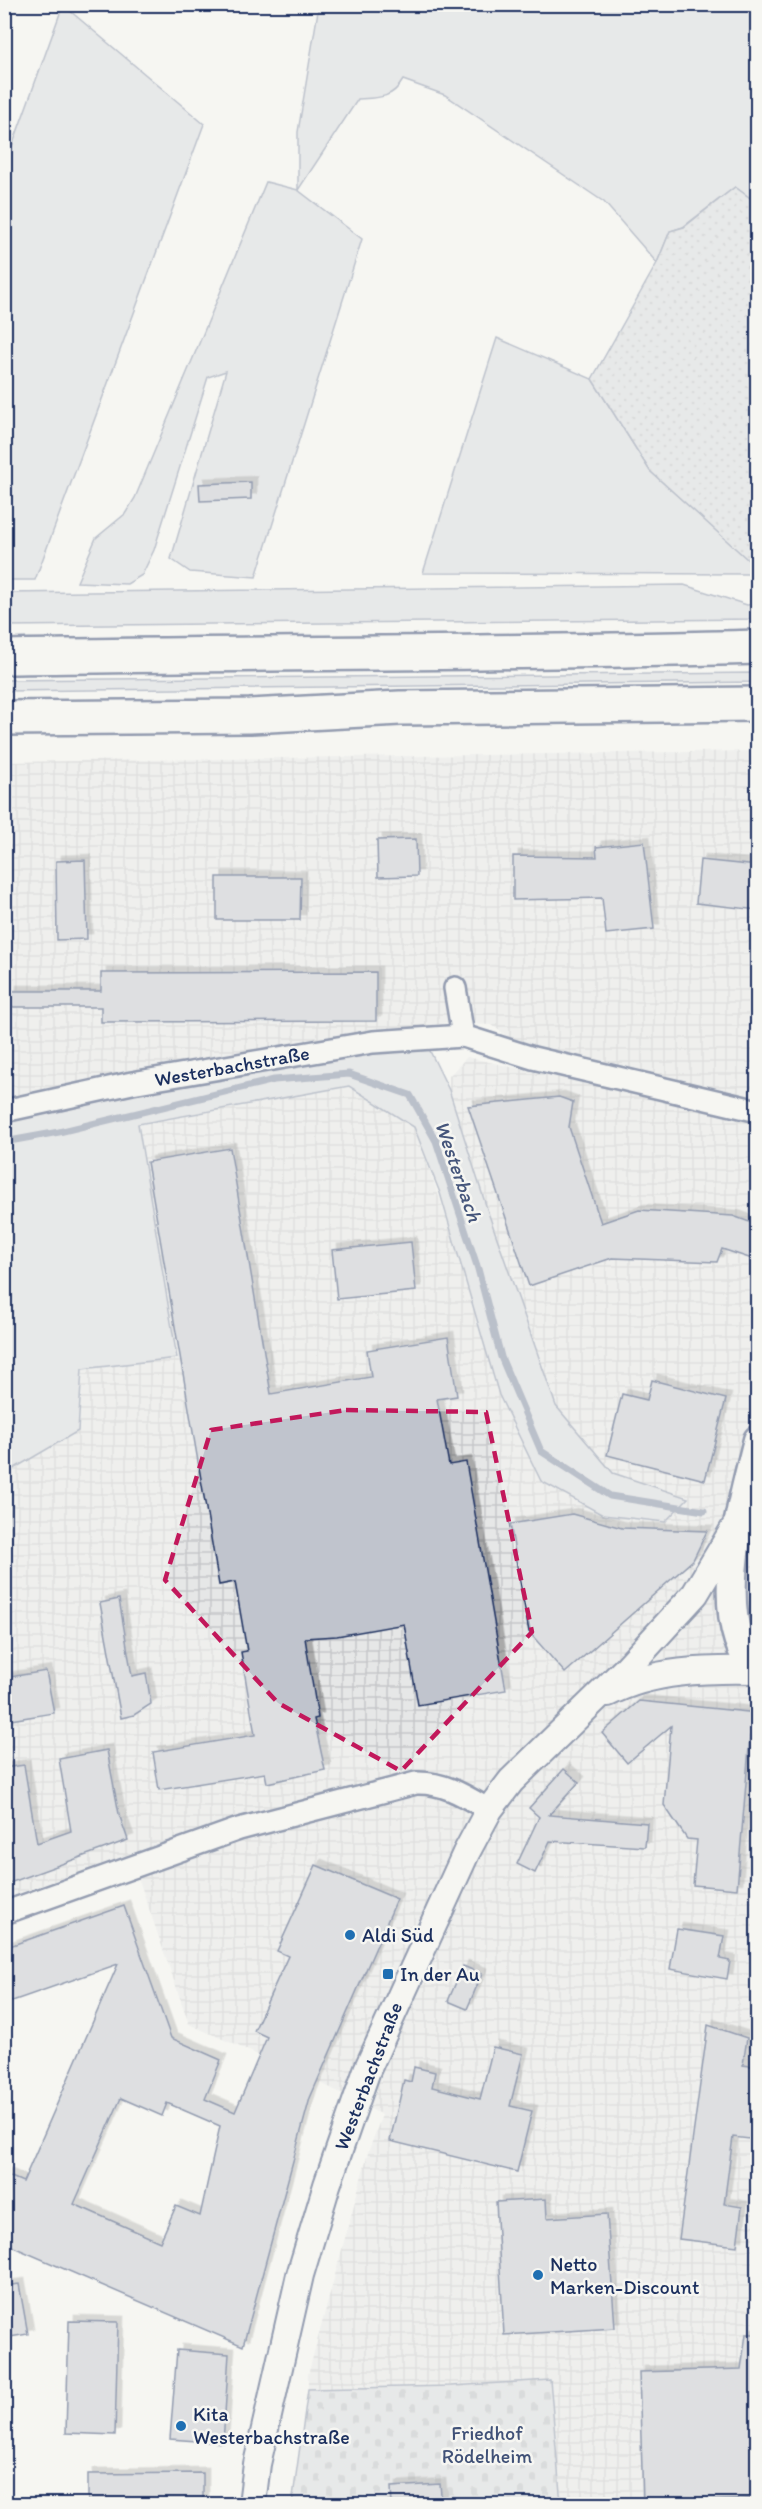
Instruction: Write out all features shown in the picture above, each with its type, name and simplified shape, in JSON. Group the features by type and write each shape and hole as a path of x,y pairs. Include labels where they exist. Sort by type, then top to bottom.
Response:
{"highway":[{"path":"4,657 382,651 598,651 758,647"},
{"path":"4,718 250,716 400,708 758,704"}],"main road":[{"name":"Westerbachstraße","path":"739,1519 758,1440"},
{"path":"739,1519 733,1581 734,1626 745,1655 756,1671"}],"street":[{"path":"455,988 463,1036"},
{"name":"Westerbachstraße","path":"4,1111 132,1083 373,1042 463,1036 533,1058 758,1111"},
{"name":"Westerbachstraße","path":"252,2505 257,2464 300,2275 327,2185 367,2070 466,1853 489,1810 540,1750 595,1700 695,1594 723,1552 739,1519"},
{"name":"Westerbachstraße","path":"595,1700 645,1679 708,1670 756,1671"},
{"path":"4,1913 239,1829 416,1783 446,1786 489,1810"}],"highlighted area":[{"path":"346,1410 486,1412 532,1632 401,1771 278,1703 165,1580 211,1430"}],"shaded area":[{"path":"757,751 757,1100 537,1051 513,1041 492,1025 445,1023 5,1104 5,762"},
{"path":"467,1057 757,1122 757,2504 561,2504 549,2380 451,2386 308,2389 308,2375 368,2153 382,2115 331,2088 189,2024 130,1854 5,1898 4,1547 12,1545 8,1472 78,1431 82,1369 177,1358 138,1124 349,1086 414,1127 541,1481 688,1498 613,1473 556,1406 489,1215 449,1090 449,1076"}],"green space":[{"path":"63,5 204,124 35,580 5,580 5,166"},
{"path":"319,5 757,5 757,203 735,187 683,227 670,231 657,263 604,202 445,95 403,80 389,94 378,98 358,99 298,190 298,132"},
{"path":"266,182 298,190 362,239 256,577 190,572 171,559 226,371 208,377 154,550 142,575 127,584 77,582 96,538 125,514 135,498"},
{"path":"735,187 757,203 757,568 650,471 592,379 657,263 670,231 684,227"},
{"path":"497,338 592,379 650,471 758,568 757,574 423,573"},
{"path":"684,585 747,605 757,604 757,619 5,626 5,593"},
{"path":"758,673 757,682 4,691 5,680"},
{"path":"426,1043 449,1090 489,1215 556,1406 613,1473 688,1498 665,1522 603,1515 541,1481 499,1395 440,1193 414,1127 349,1086 138,1124 177,1358 82,1369 78,1431 8,1472 12,1546 5,1547 5,1104"},
{"name":"Friedhof Rödelheim","path":"550,2380 561,2504 292,2504 308,2389 451,2386"}],"building":[{"path":"251,482 251,499 200,501 199,484"},
{"path":"416,839 417,876 378,877 377,840"},
{"path":"644,842 654,929 606,934 602,898 513,900 513,856 597,857 596,847"},
{"path":"85,860 87,939 57,940 56,861"},
{"path":"700,860 758,866 758,910 696,903"},
{"path":"217,877 301,877 300,920 217,920"},
{"path":"376,972 376,1021 101,1022 101,1007 10,1007 11,991 101,991 101,973"},
{"path":"559,1097 573,1102 569,1127 601,1223 639,1210 733,1216 758,1225 758,1261 722,1249 717,1262 612,1258 529,1286 468,1106"},
{"path":"230,1148 271,1394 371,1377 367,1350 448,1337 457,1396 437,1399 449,1465 466,1462 506,1690 418,1705 404,1624 337,1636 305,1638 318,1718 314,1719 325,1770 267,1783 265,1773 159,1790 153,1752 255,1735 241,1652 247,1651 235,1582 219,1585 147,1162"},
{"path":"411,1242 416,1291 337,1299 332,1250"},
{"path":"652,1380 726,1399 705,1480 607,1455 622,1394 647,1400"},
{"path":"572,1514 622,1528 707,1531 693,1560 565,1673 529,1632 510,1524"},
{"path":"119,1599 132,1676 146,1673 151,1704 134,1715 121,1718 100,1603"},
{"path":"46,1671 54,1713 4,1721 4,1678"},
{"path":"639,1701 758,1713 758,1736 750,1736 737,1889 693,1885 697,1840 687,1839 664,1805 671,1726 627,1763 602,1733"},
{"path":"107,1750 119,1814 128,1840 4,1885 4,1768 24,1765 37,1843 71,1831 59,1759"},
{"path":"564,1769 579,1782 549,1815 647,1823 645,1847 550,1841 535,1873 517,1864 539,1817 529,1808"},
{"path":"316,1865 397,1899 310,2098 243,2346 4,2243 4,2174 23,2182 118,1964 4,2004 4,1948 124,1906 171,2038 221,2060 205,2099 235,2112 267,2037 254,2031 288,1956 277,1951","holes":["121,2098 162,2116 167,2103 220,2126 200,2216 176,2206 160,2242 74,2204"]},
{"path":"677,1929 724,1936 720,1959 730,1961 727,1979 670,1969"},
{"path":"463,1966 482,1974 467,2009 448,2001"},
{"path":"708,2025 747,2038 743,2065 758,2067 758,2140 733,2137 724,2204 742,2207 737,2246 679,2239"},
{"path":"493,2047 523,2054 510,2106 532,2111 517,2172 390,2141 404,2080 411,2082 414,2067 435,2072 432,2087 480,2099"},
{"path":"546,2199 547,2218 607,2214 615,2328 504,2335 496,2202"},
{"path":"19,2284 28,2334 4,2338 4,2286"},
{"path":"69,2321 118,2322 115,2435 66,2433"},
{"path":"746,2334 756,2334 758,2499 643,2503 639,2372 741,2369"},
{"path":"177,2350 229,2354 223,2443 170,2439"},
{"path":"203,2473 203,2505 88,2505 88,2474"},
{"path":"440,2484 442,2505 392,2505 391,2487"}],"waterway":[{"name":"Westerbach","path":"4,1142 59,1132 274,1080 349,1074 410,1095 436,1141 478,1269 501,1357 541,1451 610,1496 704,1511"}],"place":[{"name":"Aldi Süd","path":"350,1935"},
{"name":"In der Au","path":"388,1974"},
{"name":"Netto Marken-Discount","path":"538,2275"},
{"name":"Kita Westerbachstraße","path":"181,2426"}]}
